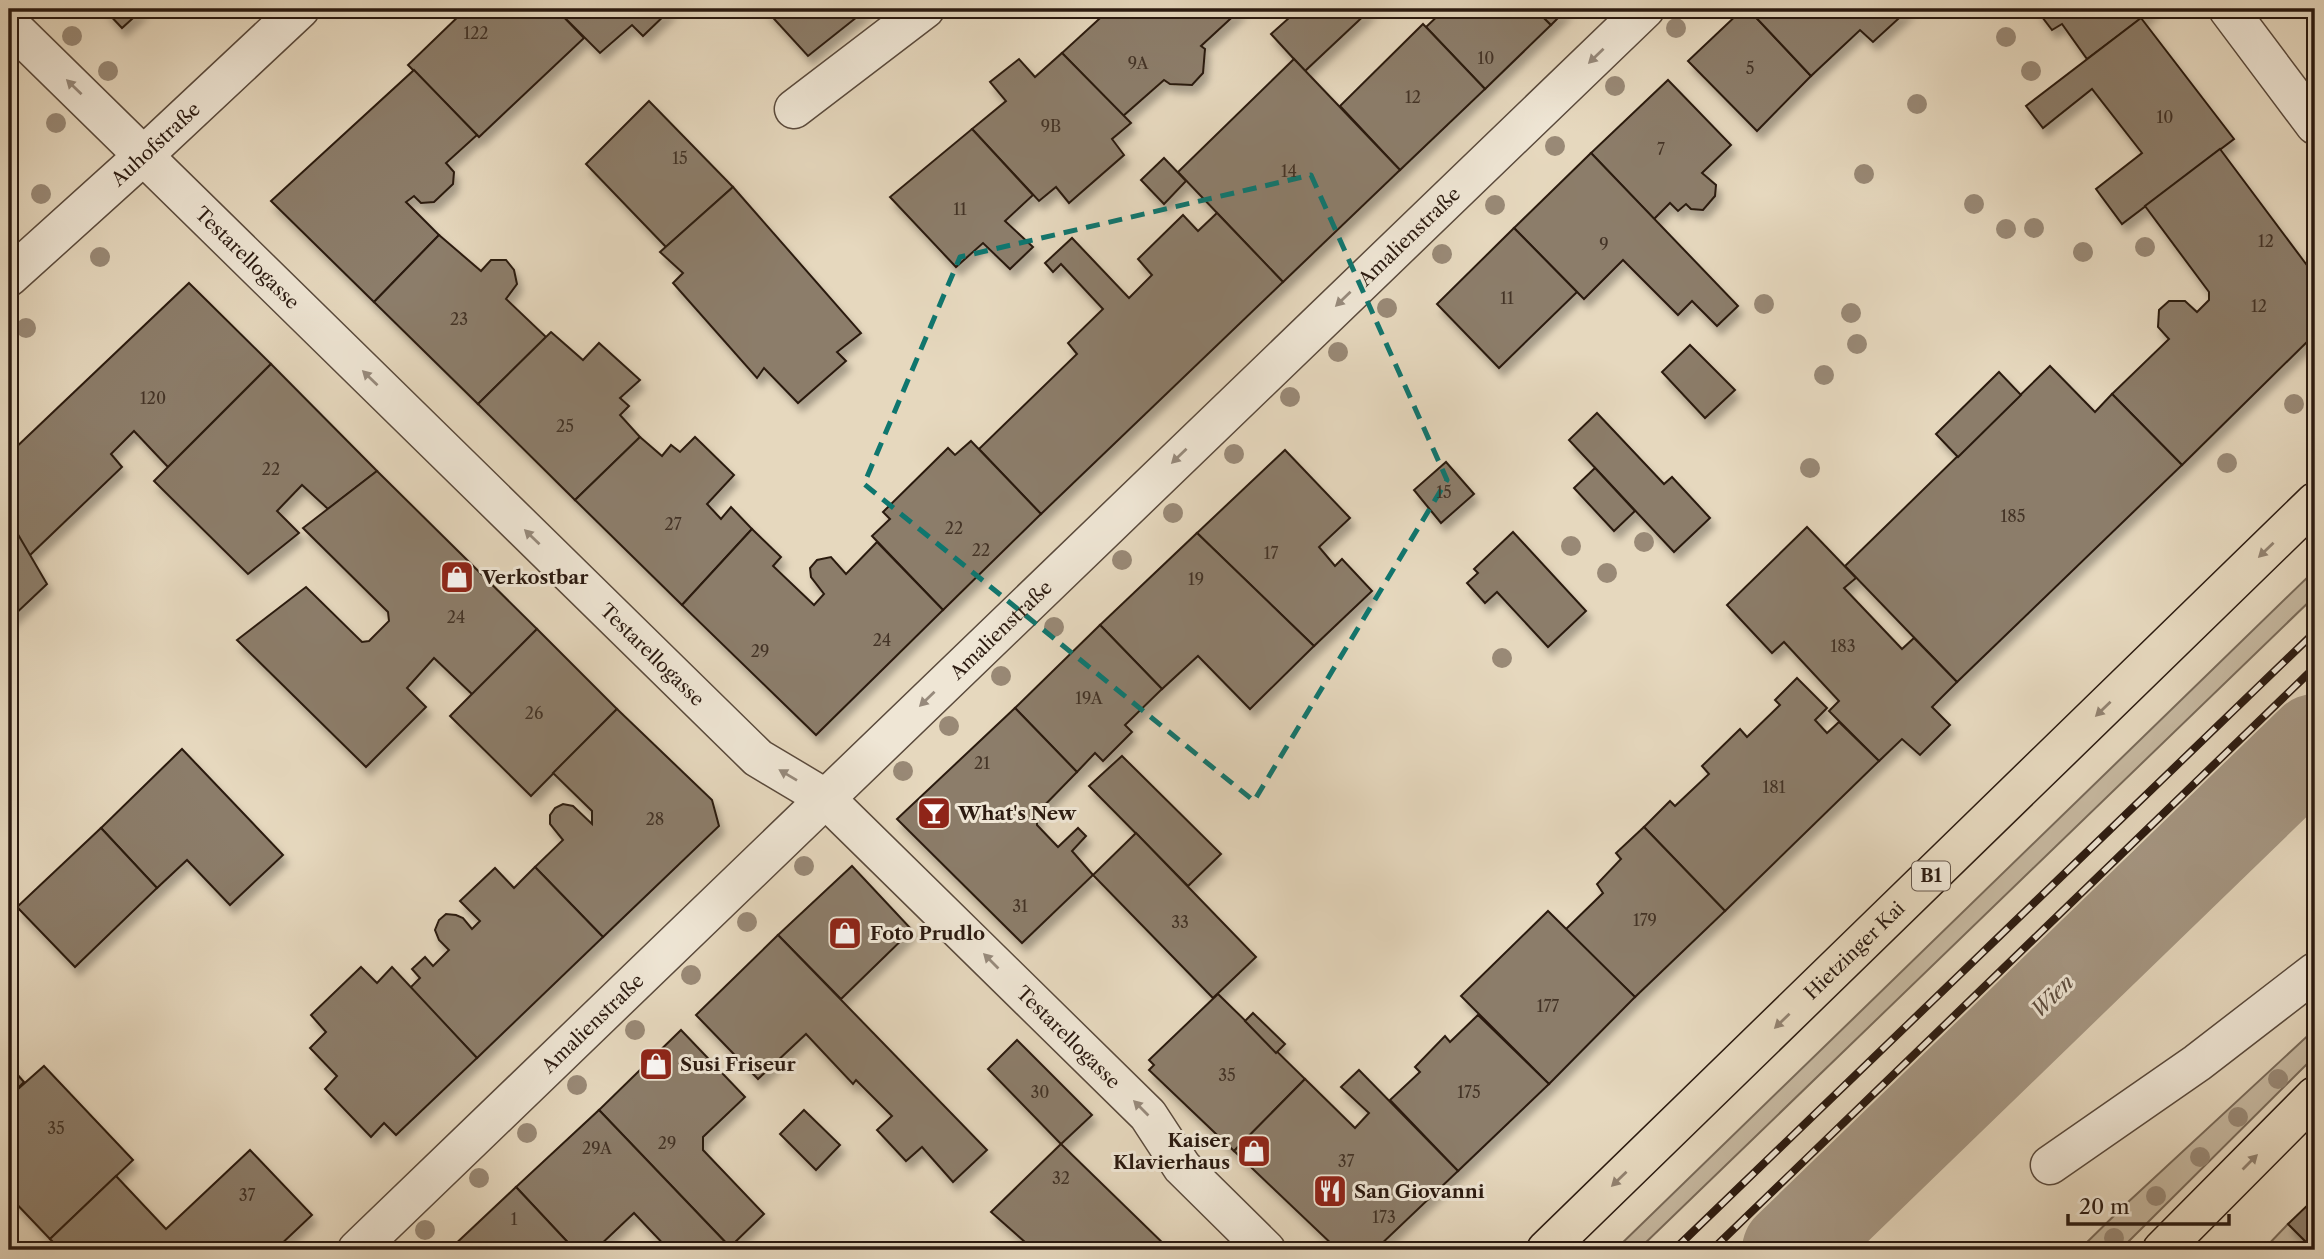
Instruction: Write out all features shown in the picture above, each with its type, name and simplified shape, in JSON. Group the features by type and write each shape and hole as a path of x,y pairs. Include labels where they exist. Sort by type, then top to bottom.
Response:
{"main road":[{"name":"Hietzinger Kai","path":"1546,1250 2315,502"},
{"path":"2162,1250 2315,1096"}],"street":[{"name":"Auhofstraße","path":"9,277 300,9"},
{"path":"794,109 925,9"},
{"name":"Amalienstraße","path":"357,1250 1645,9"},
{"path":"2228,9 2315,125"},
{"name":"Testarellogasse","path":"9,24 758,758 825,798 1148,1115 1182,1167 1266,1250"},
{"path":"2050,1165 2197,1063 2315,972"}],"highlighted area":[{"path":"1311,175 1447,480 1254,801 864,484 960,257"}],"shaded area":[{"path":"2315,570 2315,596 1638,1250 1615,1250"},
{"path":"2315,1029 2315,1056 2120,1250 2079,1250 2126,1204"},
{"path":"2288,1224 2314,1250 2263,1250"}],"building":[{"path":"104,9 143,9 122,28"},
{"path":"466,9 556,9 584,38 479,137 408,65"},
{"path":"556,9 671,9 643,36 632,25 600,53"},
{"path":"765,9 867,9 808,56"},
{"path":"1110,9 1241,9 1201,46 1205,49 1203,73 1192,85 1170,84 1164,80 1123,116 1062,53"},
{"path":"1299,9 1371,9 1305,71 1271,34"},
{"path":"1445,9 1535,9 1551,25 1485,89 1426,27"},
{"path":"1535,9 1567,9 1551,25"},
{"path":"1743,9 1748,9 1811,76 1757,131 1688,61"},
{"path":"1748,9 1909,9 1873,42 1860,30 1811,76"},
{"path":"2036,9 2154,9 2087,59 2062,24 2052,30"},
{"path":"2141,18 2234,139 2122,224 2096,189 2142,153 2092,89 2043,128 2026,106"},
{"path":"1423,24 1485,89 1400,170 1340,106"},
{"path":"1062,53 1131,123 1112,139 1124,155 1069,203 1056,187 1039,201 972,129 1006,101 990,82 1019,59 1035,77"},
{"path":"1294,59 1400,170 1283,282 1178,172"},
{"path":"414,70 477,135 446,163 454,172 453,184 434,202 421,203 414,196 406,202 439,235 374,302 271,201"},
{"path":"1668,80 1731,145 1702,173 1716,185 1715,196 1703,210 1691,209 1686,204 1678,211 1670,203 1654,219 1591,153"},
{"path":"649,101 733,187 666,247 586,164"},
{"path":"972,129 1033,195 1005,221 1033,247 1010,269 983,243 956,267 890,197"},
{"path":"2220,149 2315,276 2315,334 2182,465 2112,394 2169,339 2158,327 2159,310 2169,301 2185,301 2197,312 2209,300 2209,292 2145,206"},
{"path":"1591,153 1738,306 1717,326 1692,301 1678,315 1623,260 1584,299 1514,228"},
{"path":"1164,158 1186,181 1164,204 1141,180"},
{"path":"733,187 861,333 837,352 846,361 798,403 764,368 757,378 673,283 683,273 660,252"},
{"path":"1217,213 1283,282 1041,514 979,449 1077,354 1068,343 1103,309 1061,264 1053,272 1045,263 1072,238 1129,298 1152,275 1138,259 1183,215 1198,231"},
{"path":"1514,228 1577,292 1499,368 1437,304"},
{"path":"439,235 481,271 491,260 506,260 514,270 517,284 506,299 546,337 478,404 374,302"},
{"path":"189,283 271,364 168,467 134,431 111,454 122,467 29,556 9,519 9,454"},
{"path":"551,332 583,360 599,343 640,380 620,398 629,406 620,415 640,437 575,500 478,404"},
{"path":"1690,345 1735,390 1705,418 1662,372"},
{"path":"271,364 377,471 328,509 302,485 277,511 299,533 248,574 154,481"},
{"path":"2050,366 2095,412 2112,394 2182,465 1957,682 1845,566"},
{"path":"1999,372 2021,395 1958,457 1936,434"},
{"path":"1597,413 1664,484 1672,477 1710,518 1674,552 1569,440"},
{"path":"640,437 662,456 671,445 680,452 695,437 734,475 707,504 721,519 731,507 752,529 682,605 575,500"},
{"path":"971,441 1041,514 943,610 872,536 890,519 883,512 948,448 955,455"},
{"path":"1285,450 1350,518 1319,547 1335,566 1342,559 1372,591 1314,646 1197,533"},
{"path":"1446,462 1474,494 1441,523 1414,490"},
{"path":"1595,468 1635,511 1614,531 1574,488"},
{"path":"377,471 537,629 473,695 434,658 407,688 426,707 366,767 237,640 306,587 362,642 369,641 389,621 388,612 303,528"},
{"path":"9,519 47,584 9,620"},
{"path":"1807,527 1856,578 1844,588 1902,649 1914,638 1957,682 1932,707 1950,725 1920,755 1902,739 1879,761 1829,711 1839,701 1784,642 1772,653 1727,605"},
{"path":"752,529 781,557 773,566 814,605 824,594 811,577 810,568 817,560 831,557 846,574 877,542 943,610 816,735 682,605"},
{"path":"1513,532 1586,611 1548,647 1497,592 1485,603 1467,583 1478,573 1474,569"},
{"path":"1197,533 1314,646 1250,709 1198,656 1162,689 1100,625"},
{"path":"1100,625 1162,689 1125,725 1132,732 1103,761 1095,753 1077,772 1015,708"},
{"path":"537,629 617,709 531,796 450,716"},
{"path":"1797,678 1827,708 1815,720 1827,733 1839,722 1879,761 1725,911 1644,827 1670,801 1675,806 1709,774 1702,766 1740,729 1747,737 1780,705 1775,700"},
{"path":"1015,708 1077,772 1037,813 1037,825 1058,847 1078,828 1086,836 1072,851 1093,875 1022,943 897,819"},
{"path":"617,709 712,800 719,826 603,937 535,867 563,840 550,824 550,815 555,808 563,804 573,806 592,824 592,811 553,773"},
{"path":"182,749 283,855 230,905 187,860 157,888 101,828"},
{"path":"1122,756 1221,854 1188,886 1089,786"},
{"path":"1644,827 1725,911 1635,997 1565,930 1603,893 1597,884 1621,859 1616,853"},
{"path":"101,828 157,888 75,967 17,907"},
{"path":"1136,833 1256,957 1213,998 1093,875"},
{"name":"Foto Prudlo","path":"852,866 912,930 841,999 778,935"},
{"path":"535,867 603,937 477,1058 410,988 420,978 412,969 425,957 433,966 449,950 439,940 435,930 439,920 446,914 463,918 472,929 480,921 460,901 495,868 514,888"},
{"path":"1548,911 1635,997 1549,1084 1461,996"},
{"path":"778,935 987,1150 953,1182 922,1147 906,1161 877,1130 892,1116 856,1080 853,1084 806,1034 758,1079 696,1015"},
{"path":"361,967 377,983 392,967 477,1058 396,1135 384,1123 371,1137 325,1089 337,1076 310,1048 326,1032 311,1015"},
{"path":"1218,994 1305,1079 1234,1151 1149,1070 1154,1065 1149,1060"},
{"path":"1253,1013 1285,1044 1276,1053 1245,1021"},
{"path":"1478,1015 1549,1084 1458,1171 1390,1100 1420,1072 1415,1067 1445,1036 1450,1042"},
{"path":"681,1030 745,1097 703,1137 703,1150 764,1214 730,1247 599,1110"},
{"path":"1017,1040 1092,1115 1061,1144 988,1069"},
{"path":"9,1065 24,1082 9,1097"},
{"path":"44,1066 133,1160 50,1239 9,1196 9,1097"},
{"path":"1359,1070 1458,1171 1375,1250 1338,1250 1234,1151 1305,1079 1355,1128 1369,1113 1341,1087"},
{"path":"599,1110 730,1247 726,1250 669,1250 634,1213 595,1250 575,1250 516,1187"},
{"path":"804,1110 840,1145 816,1170 780,1134"},
{"path":"1061,1144 1170,1250 1034,1250 991,1212"},
{"path":"250,1150 312,1215 275,1250 61,1250 50,1239 116,1176 166,1229"},
{"path":"516,1187 575,1250 449,1250"},
{"path":"2315,1198 2315,1250 2314,1250 2288,1224"}],"waterway":[{"name":"Wien","path":"1790,1250 2315,742"}],"railway":[{"path":"1674,1250 2315,632"},
{"path":"1712,1250 2315,667"}],"place":[{"name":"Verkostbar","path":"457,577"},
{"name":"What's New","path":"934,813"},
{"name":"Foto Prudlo","path":"845,933"},
{"name":"Susi Friseur","path":"656,1064"},
{"name":"Kaiser Klavierhaus","path":"1254,1151"},
{"name":"San Giovanni","path":"1330,1191"}]}
